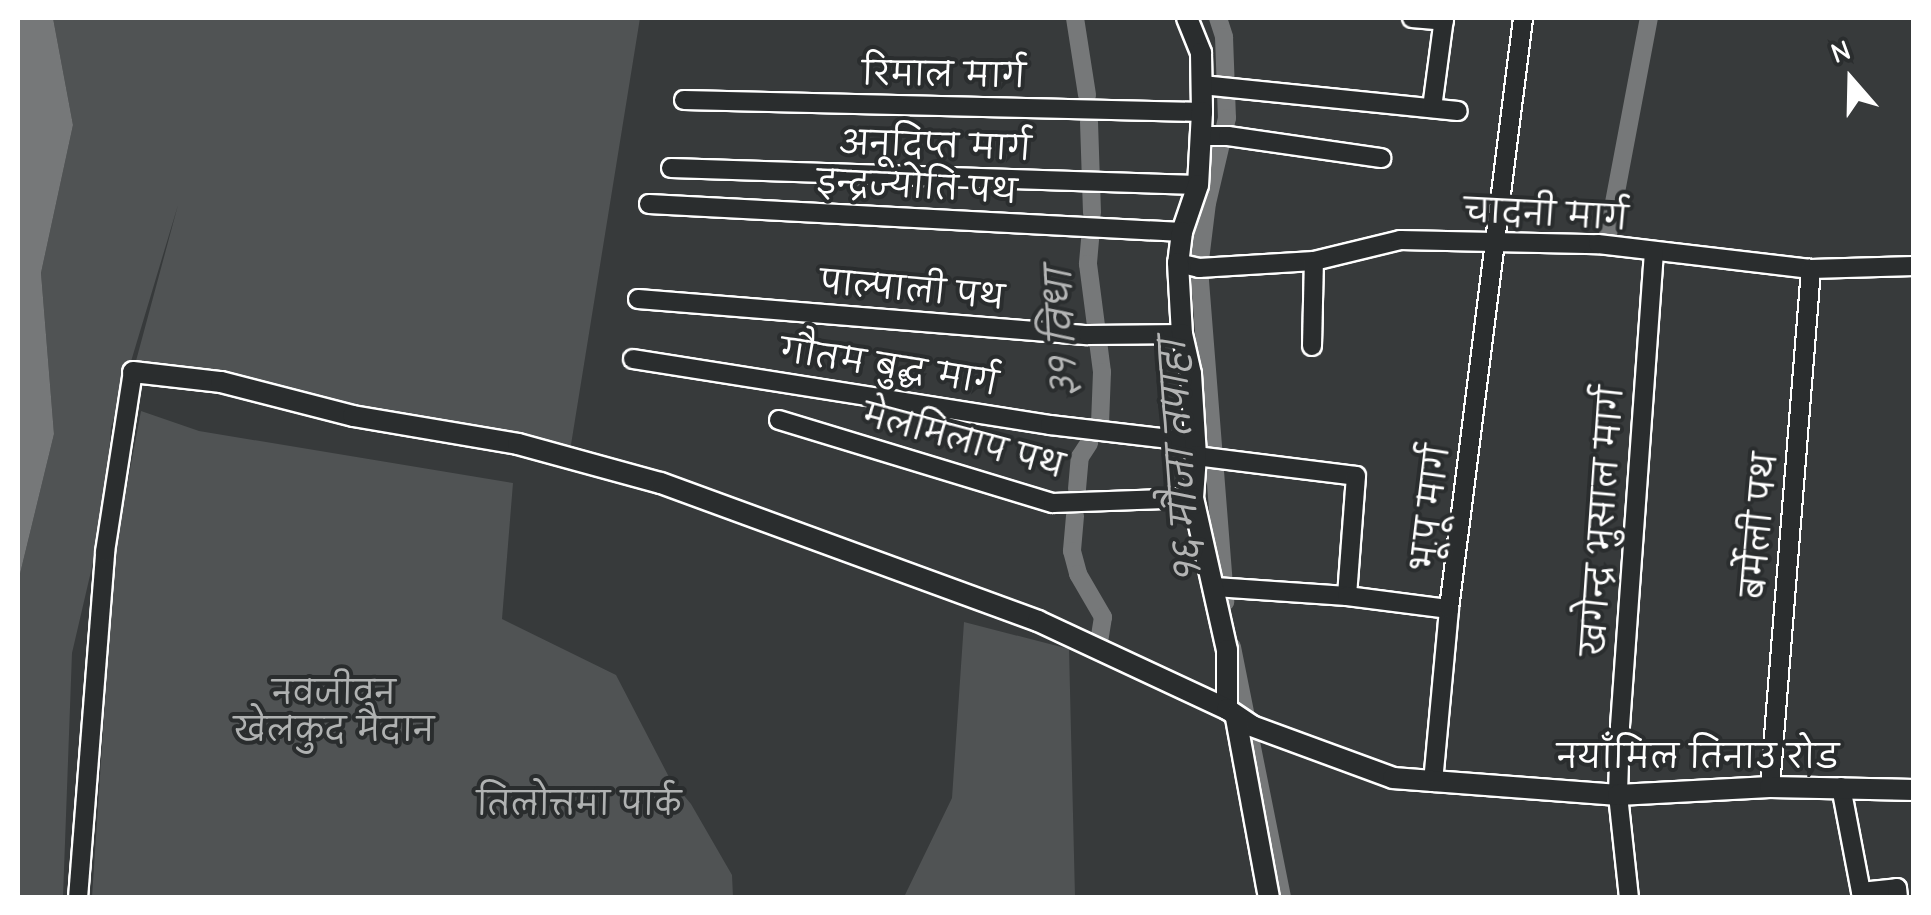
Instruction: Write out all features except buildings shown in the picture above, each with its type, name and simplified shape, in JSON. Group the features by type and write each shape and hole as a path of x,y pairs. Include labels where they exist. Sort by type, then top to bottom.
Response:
{"street":[{"path":"1187,18 1200,54 1202,85 1198,185 1182,232 1178,263 1182,334 1192,374 1196,449 1193,498 1227,650 1269,898"},
{"path":"1412,18 1444,19 1432,108"},
{"name":"भू.पू मार्ग","path":"1433,782 1449,609 1523,18"},
{"path":"1202,85 1244,86 1458,112"},
{"name":"रिमाल मार्ग","path":"684,100 1202,112"},
{"path":"1201,136 1228,136 1381,158"},
{"name":"अनूदिप्त मार्ग","path":"671,168 1198,185"},
{"name":"इन्द्रज्योति पथ","path":"649,204 1182,232"},
{"name":"चादनी मार्ग","path":"1178,263 1199,268 1314,261 1400,240 1598,244 1812,270 1914,266"},
{"name":"खगेन्द्र भुसाल मार्ग","path":"1628,898 1618,795 1654,252"},
{"path":"1312,346 1314,261"},
{"name":"बर्मेली पथ","path":"1770,786 1812,270"},
{"name":"पाल्पाली पथ","path":"638,299 1096,335 1182,334"},
{"name":"गौतम बुद्ध मार्ग","path":"633,358 1196,449 1224,460 1356,476 1347,596"},
{"path":"78,898 105,552 133,372"},
{"name":"नयाँमिल तिनाउ रोड","path":"133,372 220,382 353,416 518,444 610,468 776,522 896,572 1038,621 1238,718 1392,778 1618,795 1770,786 1914,790"},
{"name":"मेलमिलाप पथ","path":"779,420 1053,503 1193,498"},
{"path":"1215,587 1347,596 1449,609"},
{"path":"1841,787 1861,892 1896,888 1898,898"}],"green space":[{"path":"53,18 640,18 569,457 133,372 178,205 111,428 105,511 72,653 63,897 18,897 18,582 54,434 41,273 73,125"},
{"name":"नवजीवन खेलकुद मैदान","path":"141,411 199,431 513,483 502,619 616,675 670,779 691,804 732,875 733,897 92,897 115,549"},
{"path":"964,622 1069,649 1075,897 904,897 952,798"}],"shaded area":[{"path":"18,18 53,18 73,125 41,273 54,434 18,582"}],"waterway":[{"name":"३१ विधा","path":"1075,18 1087,95"},
{"name":"१६ मौजा तपाहा","path":"1218,18 1224,37 1227,118 1207,203 1199,268 1225,602"},
{"path":"1606,245 1649,18"},
{"name":"३१ विधा","path":"1089,122 1092,213"},
{"name":"३१ विधा","path":"1090,240 1088,264 1102,372 1100,423"},
{"name":"३१ विधा","path":"1077,489 1080,457 1089,443"},
{"name":"३१ विधा","path":"1075,516 1072,551 1078,574 1103,617 1099,641"},
{"name":"१६ मौजा तपाहा","path":"1232,647 1282,898"}],"park label":[{"name":"तिलोत्तमा पार्क","path":"579,805"}]}
